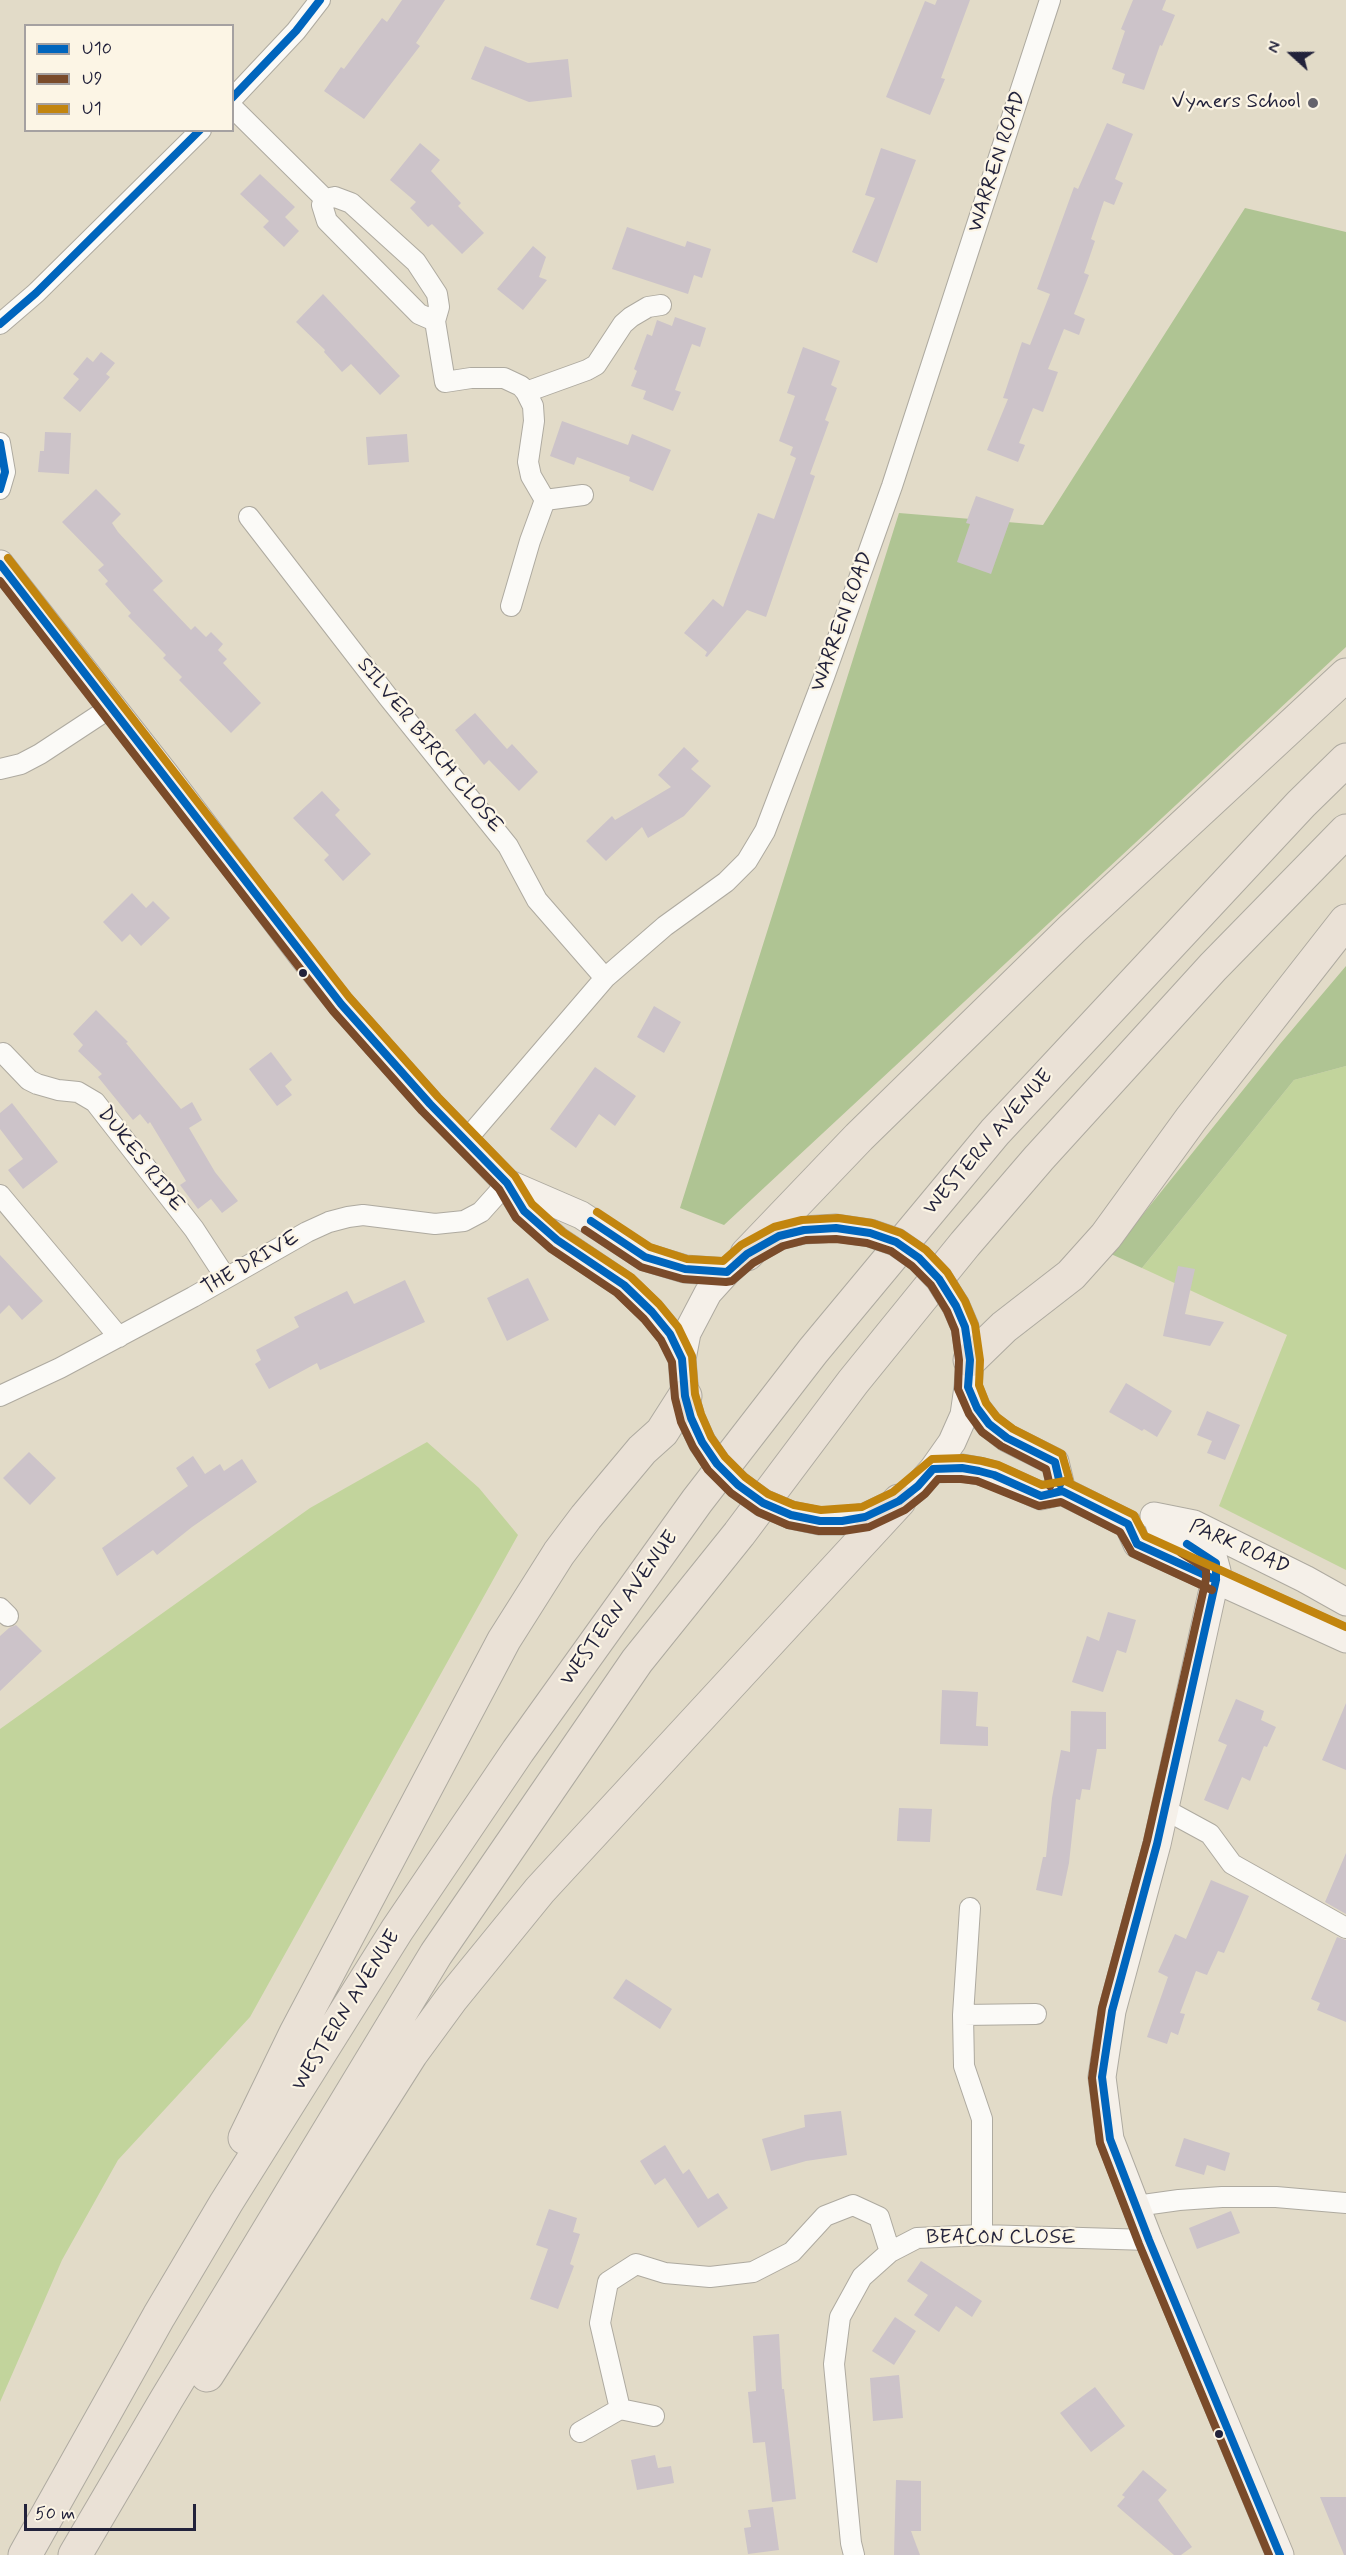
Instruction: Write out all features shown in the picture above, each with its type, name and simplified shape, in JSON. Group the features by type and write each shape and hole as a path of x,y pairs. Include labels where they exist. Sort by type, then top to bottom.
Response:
{"highway":[{"path":"737,1263 859,1137 1072,929 1346,675"},
{"name":"WESTERN AVENUE","path":"25,2555 159,2316 226,2203 449,1852 697,1501 813,1351 995,1132 1301,804 1346,759"},
{"name":"WESTERN AVENUE","path":"175,2404 436,1954 637,1660 739,1534 853,1382 1039,1158 1213,967 1346,831"},
{"path":"969,1373 1004,1327 1071,1275 1106,1236 1191,1119 1346,921"},
{"path":"159,2316 296,2033 504,1640 565,1544 642,1450 662,1432 685,1396"},
{"path":"78,2555 175,2404 411,2054 452,1998 540,1890 899,1501"}],"main road":[{"path":"0,564 113,706 304,958 392,1062 507,1183 524,1211 557,1240 624,1285 652,1312 670,1334 682,1359"},
{"path":"507,1183 581,1215 645,1257 685,1269 737,1263"},
{"path":"969,1373 964,1415 952,1442 918,1486 899,1501 865,1517 843,1521 820,1521 791,1515 763,1503 738,1485 717,1464 702,1442 691,1418 685,1396 682,1359 687,1333 708,1293 737,1263 779,1236 804,1230 836,1228 870,1233 896,1242 919,1258 939,1279 956,1306 965,1327 969,1373 977,1408 989,1424 1007,1438 1055,1462 1062,1491"},
{"name":"PARK ROAD","path":"933,1469 962,1468 979,1471 994,1475 1041,1496 1062,1491 1128,1524 1137,1544 1346,1639"},
{"name":"PARK ROAD","path":"1128,1524 1149,1513 1157,1517 1194,1524 1346,1602"},
{"path":"1157,1517 1161,1530 1214,1560 1217,1567 1216,1580 1164,1809 1112,2011 1102,2077 1110,2139 1149,2240 1280,2555"}],"street":[{"path":"234,97 296,31 320,0"},
{"name":"WARREN ROAD","path":"466,1140 605,978 665,926 726,882 747,861 765,831 824,677 892,486 1050,0"},
{"path":"234,109 325,199"},
{"path":"0,324 36,293 199,132"},
{"path":"325,199 335,197 351,203 416,262 437,294 439,307 435,321 445,382 471,378 504,378 521,386 526,392 532,406 534,421 528,462 531,476 545,500"},
{"path":"325,199 322,211 327,221 419,314 435,321"},
{"path":"526,392 596,365 623,324 648,307 661,305"},
{"path":"0,443 5,472 0,489"},
{"path":"545,500 583,495"},
{"path":"511,606 545,500"},
{"name":"SILVER BIRCH CLOSE","path":"249,517 429,749 508,846 537,900 605,978"},
{"path":"0,769 21,764 40,754 113,706"},
{"name":"DUKES RIDE","path":"3,1053 28,1080 78,1092 95,1102 194,1229 225,1278"},
{"name":"THE DRIVE","path":"0,1396 119,1337 307,1232 348,1216 371,1216 435,1224 464,1221 481,1212 507,1183"},
{"path":"0,1195 119,1337"},
{"path":"1164,1809 1210,1834 1232,1864 1346,1928"},
{"path":"970,1908 963,2015 964,2066 982,2119 982,2235"},
{"path":"963,2015 1036,2014"},
{"path":"1136,2206 1222,2197 1276,2197 1346,2203"},
{"path":"620,2409 600,2323 608,2282 636,2264 665,2273 710,2277 753,2272 792,2252 825,2216 853,2205 879,2217 890,2252"},
{"name":"BEACON CLOSE","path":"854,2555 834,2364 840,2317 862,2277 890,2252 917,2238 982,2235 1149,2240"},
{"path":"580,2432 620,2409 654,2416"}],"green space":[{"path":"1245,208 1346,232 1346,647 724,1225 680,1208 899,513 1043,525"},
{"path":"1346,966 1346,1066 1294,1080 1142,1268 1111,1254 1280,1044"},
{"path":"1346,1066 1346,1570 1219,1506 1287,1335 1142,1268 1294,1080"},
{"path":"427,1442 479,1488 518,1535 250,2017 118,2160 62,2260 0,2402 0,1729 310,1508"}],"building":[{"path":"402,0 445,0 416,43 420,46 364,119 324,91 341,67 344,69 382,18 387,22"},
{"path":"937,0 970,0 941,78 945,79 930,115 886,97 925,1 935,5"},
{"path":"1133,0 1166,0 1162,10 1175,15 1162,46 1160,45 1144,90 1122,83 1125,74 1112,69 1125,31 1121,29"},
{"path":"485,46 528,63 568,59 572,97 529,102 471,79"},
{"path":"1107,123 1133,134 1115,179 1123,183 1114,205 1104,201 1091,239 1095,241 1084,273 1089,275 1074,314 1085,319 1079,335 1064,329 1048,369 1058,372 1043,412 1033,408 1019,443 1025,445 1018,462 987,450 1008,399 1003,398 1022,342 1030,345 1050,294 1037,289 1074,187 1078,189"},
{"path":"420,143 440,160 431,171 461,203 458,206 484,233 462,254 432,224 428,227 410,208 416,202 390,180"},
{"path":"881,148 916,160 877,263 852,252 875,198 865,195"},
{"path":"260,174 295,207 285,217 299,231 284,247 263,227 269,221 240,194"},
{"path":"627,227 685,247 687,241 711,249 702,278 694,275 688,294 612,269"},
{"path":"533,246 546,257 539,277 547,280 523,310 497,289"},
{"path":"323,294 400,376 380,395 351,364 342,372 324,352 325,350 296,322"},
{"path":"675,317 706,328 700,347 692,344 675,390 681,392 673,411 643,399 646,391 631,386 637,371 634,369 647,334 652,336 657,320 672,326"},
{"path":"803,347 840,361 831,385 837,388 825,420 829,422 810,474 815,476 766,617 747,610 707,657 705,656 707,652 684,633 713,599 723,607 758,513 774,519 796,458 790,455 793,447 779,441 795,396 787,393"},
{"path":"101,352 115,363 106,374 110,377 80,412 63,398 79,379 73,374 87,357 93,362"},
{"path":"562,421 628,445 632,434 671,450 653,491 629,481 630,477 577,457 574,465 550,456"},
{"path":"45,432 71,433 69,474 38,472 40,451 44,451"},
{"path":"407,434 409,462 368,465 366,437"},
{"path":"96,489 121,514 112,523 118,532 163,581 153,590 191,630 195,626 206,637 211,632 223,644 218,650 227,659 223,663 261,703 231,733 179,680 182,677 163,658 166,655 128,616 131,613 105,584 108,581 98,570 104,565 62,522"},
{"path":"976,496 1014,509 991,574 957,562 970,524 966,523"},
{"path":"475,713 507,749 512,744 538,772 519,791 489,760 484,765 455,730"},
{"path":"684,747 699,761 691,769 711,786 684,816 648,838 642,827 606,861 586,841 612,816 615,820 671,787 658,775"},
{"path":"322,791 340,810 335,815 371,854 343,881 324,860 329,855 293,818"},
{"path":"132,893 146,908 153,901 170,918 141,946 130,934 122,942 103,922"},
{"path":"654,1006 681,1022 664,1053 637,1037"},
{"path":"96,1010 128,1042 126,1043 181,1109 192,1102 202,1120 189,1128 215,1172 238,1201 222,1213 211,1199 198,1209 180,1185 186,1181 150,1122 148,1124 140,1114 133,1120 98,1077 102,1074 78,1051 83,1045 73,1034"},
{"path":"271,1052 292,1080 285,1086 292,1095 277,1106 249,1069"},
{"path":"595,1067 636,1096 615,1126 599,1114 576,1148 550,1129"},
{"path":"12,1103 58,1162 23,1189 8,1170 23,1159 0,1129 0,1113"},
{"path":"0,1255 43,1301 22,1320 9,1305 0,1314"},
{"path":"1178,1266 1195,1269 1185,1314 1224,1322 1210,1346 1163,1336"},
{"path":"528,1278 549,1320 507,1341 487,1298"},
{"path":"405,1280 425,1322 320,1370 317,1363 269,1389 255,1364 261,1360 256,1350 299,1327 294,1317 347,1291 354,1304"},
{"path":"1126,1383 1172,1411 1157,1437 1109,1412"},
{"path":"1207,1411 1240,1425 1225,1460 1207,1453 1212,1441 1197,1435"},
{"path":"29,1452 56,1478 30,1505 3,1478"},
{"path":"193,1456 205,1474 220,1464 224,1471 242,1459 257,1482 192,1527 157,1555 153,1550 117,1576 102,1548 188,1486 176,1468"},
{"path":"1108,1612 1136,1620 1126,1653 1117,1650 1103,1692 1072,1682 1087,1636 1099,1641"},
{"path":"16,1625 42,1651 0,1691 0,1636"},
{"path":"942,1690 978,1692 976,1726 988,1727 988,1746 940,1744"},
{"path":"1236,1699 1264,1711 1261,1720 1276,1727 1267,1747 1264,1746 1250,1781 1242,1777 1228,1810 1204,1800 1227,1745 1218,1741"},
{"path":"1346,1703 1346,1770 1322,1760"},
{"path":"1071,1711 1106,1712 1106,1749 1097,1749 1090,1790 1082,1789 1080,1800 1076,1799 1069,1863 1062,1896 1036,1890 1043,1857 1046,1857 1052,1798 1061,1750 1070,1752"},
{"path":"899,1808 932,1809 930,1842 897,1841"},
{"path":"1346,1853 1346,1914 1325,1902"},
{"path":"1211,1880 1249,1896 1224,1953 1218,1951 1207,1975 1196,1971 1180,2013 1185,2014 1178,2035 1171,2032 1167,2044 1147,2037 1168,1977 1158,1972 1175,1934 1186,1939"},
{"path":"1337,1937 1346,1940 1346,2022 1317,2010 1320,2003 1311,1999"},
{"path":"626,1979 672,2009 660,2029 613,1998"},
{"path":"841,2111 847,2155 806,2161 771,2171 762,2139 805,2127 804,2115"},
{"path":"1184,2138 1230,2153 1225,2171 1207,2165 1204,2175 1175,2166"},
{"path":"665,2145 683,2174 689,2169 708,2199 718,2193 728,2208 698,2228 665,2178 655,2185 640,2161"},
{"path":"549,2209 577,2218 573,2232 580,2234 570,2264 574,2266 558,2309 530,2299 548,2249 536,2245"},
{"path":"1231,2211 1240,2233 1197,2249 1189,2228"},
{"path":"921,2261 982,2301 972,2317 956,2306 939,2332 914,2315 928,2295 907,2281"},
{"path":"895,2317 916,2331 894,2365 872,2351"},
{"path":"779,2334 782,2389 784,2389 796,2499 772,2502 765,2442 753,2443 748,2392 756,2391 753,2336"},
{"path":"899,2375 903,2418 873,2421 870,2378"},
{"path":"1095,2387 1125,2426 1091,2452 1060,2413"},
{"path":"655,2455 658,2468 671,2466 674,2483 637,2490 631,2460"},
{"path":"1143,2470 1167,2490 1158,2500 1192,2547 1181,2555 1174,2555 1117,2506 1125,2497 1122,2495"},
{"path":"896,2480 921,2481 921,2531 911,2531 920,2555 894,2555"},
{"path":"1320,2497 1346,2497 1346,2555 1344,2555"},
{"path":"773,2507 779,2550 748,2554 744,2528 751,2527 748,2510"}],"transit line":[{"name":"U10","path":"234,96 296,31 320,0"},
{"name":"U10","path":"0,324 36,293 198,132"},
{"name":"U10","path":"0,443 5,472 0,489"},
{"name":"U1","path":"8,558 349,997 438,1097 515,1176 532,1204 563,1232 631,1277 659,1304 678,1327 692,1356 695,1394 711,1437 725,1457 745,1477 768,1494 794,1505 821,1510 862,1507 893,1492 932,1459 963,1458 982,1461 998,1465 1042,1485 1065,1481 1134,1515 1145,1536 1346,1627"},
{"name":"U10","path":"0,564 341,1004 430,1104 507,1183 524,1211 557,1240 624,1285 652,1312 670,1334 682,1359 685,1396 691,1418 702,1442 717,1464 738,1485 763,1503 791,1515 820,1521 842,1521 865,1517 899,1501 918,1486 933,1469 962,1468 979,1471 994,1475 1041,1496 1062,1491 1128,1524 1137,1544 1216,1580"},
{"name":"U9","path":"0,581 333,1011 422,1111 499,1189 516,1218 551,1249 617,1293 644,1319 661,1340 672,1362 675,1398 681,1422 708,1470 731,1493 758,1512 788,1525 819,1531 843,1531 869,1527 905,1510 925,1494 938,1479 977,1481 1039,1506 1061,1502 1120,1532 1132,1553 1212,1590"},
{"name":"U1","path":"597,1212 650,1247 687,1259 723,1261 741,1245 774,1227 802,1220 838,1218 872,1223 901,1233 926,1250 947,1272 965,1301 975,1325 980,1360 979,1385 986,1403 997,1417 1013,1429 1062,1454 1070,1482"},
{"name":"U10","path":"591,1221 645,1257 685,1269 727,1272 747,1254 779,1236 804,1230 836,1228 870,1233 896,1242 919,1258 939,1279 956,1306 965,1327 970,1360 968,1387 977,1408 989,1424 1007,1438 1055,1462 1060,1484"},
{"name":"U9","path":"585,1230 641,1267 683,1279 726,1282 732,1281 753,1263 783,1246 806,1240 836,1239 867,1243 891,1251 912,1266 931,1285 947,1311 955,1330 959,1360 958,1389 969,1414 982,1432 1001,1446 1046,1469 1050,1486"},
{"name":"U10","path":"1187,1544 1216,1563 1216,1580 1157,1844 1112,2011 1102,2077 1110,2139 1149,2240 1280,2555"},
{"name":"U9","path":"1181,1553 1206,1569 1206,1579 1147,1841 1102,2008 1092,2078 1100,2143 1139,2244 1269,2555"}],"place":[{"name":"Vyners School","path":"1313,103"}]}
